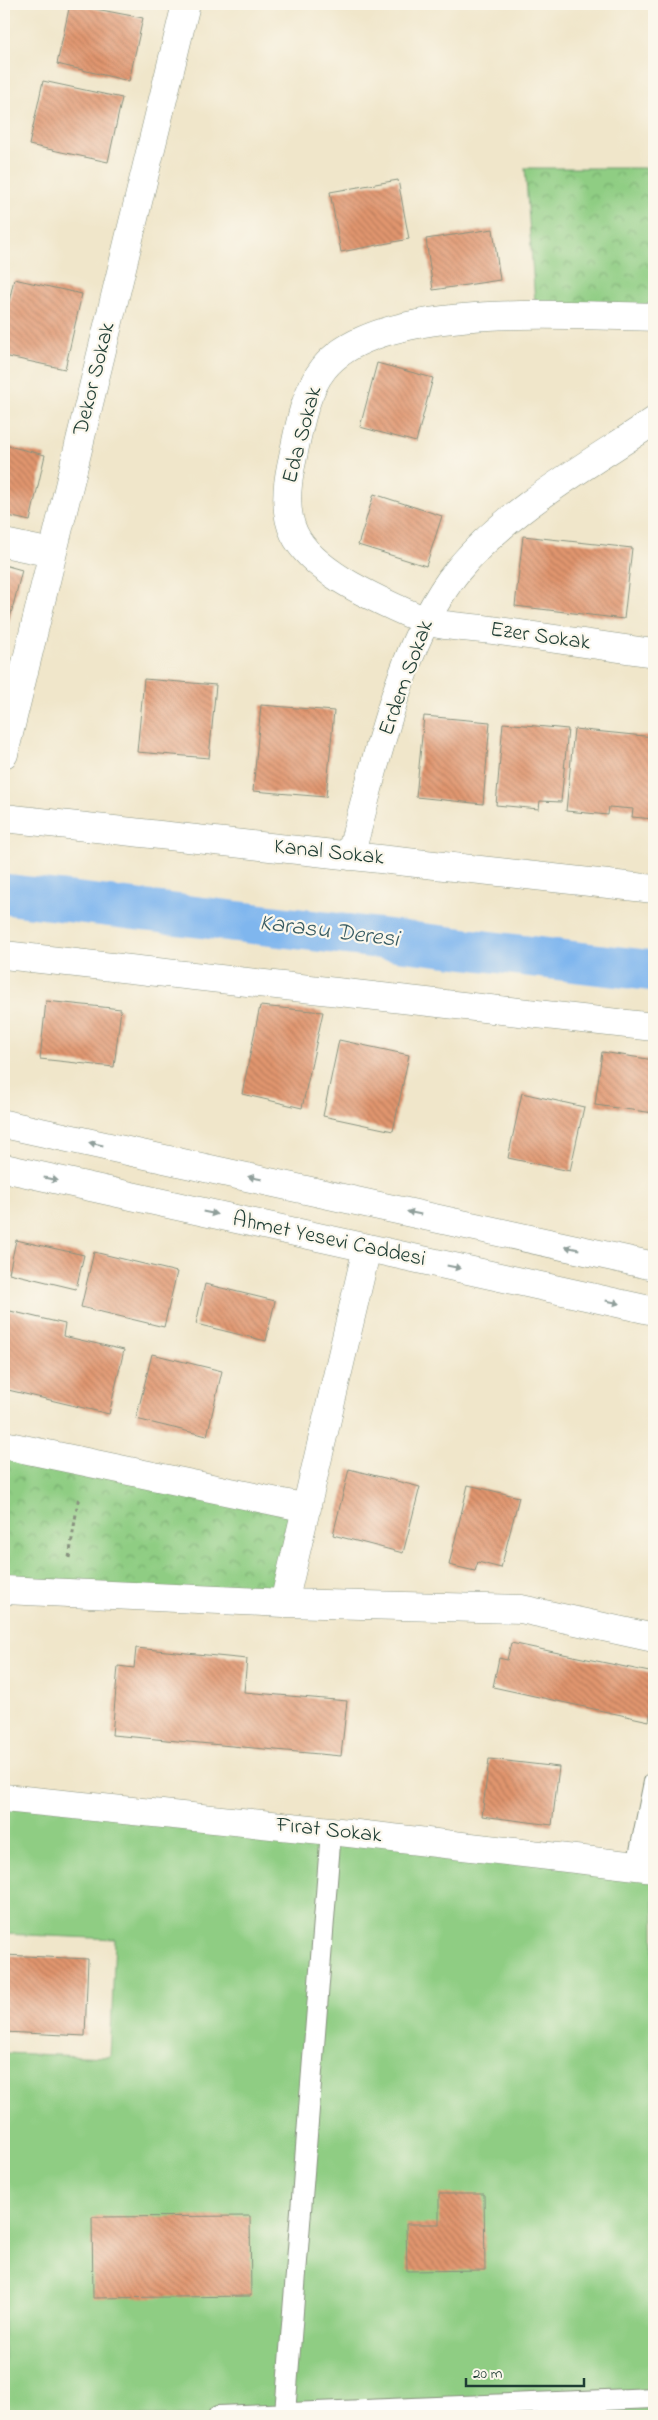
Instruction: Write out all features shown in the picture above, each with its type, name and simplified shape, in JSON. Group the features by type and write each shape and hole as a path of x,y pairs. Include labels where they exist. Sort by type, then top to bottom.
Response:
{"main road":[{"name":"Dekor Sokak","path":"4,754 186,4"},
{"name":"Eda Sokak","path":"426,621 343,581 315,561 297,543 288,515 287,484 310,393 325,367 347,349 371,336 396,327 435,320 536,315 654,317"},
{"name":"Erdem Sokak","path":"350,856 396,696 426,621 458,570 488,539 542,496 654,421"},
{"path":"4,543 52,554"},
{"name":"Ezer Sokak","path":"426,621 654,653"},
{"name":"Kanal Sokak","path":"4,818 654,889"},
{"path":"4,955 654,1027"},
{"name":"Ahmet Yesevi Caddesi","path":"4,1124 654,1266"},
{"name":"Ahmet Yesevi Caddesi","path":"4,1168 654,1311"},
{"path":"284,1603 367,1248"},
{"path":"4,1445 307,1508"},
{"path":"4,1590 284,1603 521,1609 654,1638"},
{"name":"Fırat Sokak","path":"4,1798 331,1831 646,1867"}],"lane":[{"path":"646,1867 654,1782"},
{"path":"285,2414 331,1831"},
{"path":"218,2416 654,2398"}],"path":[{"path":"64,1593 84,1462"}],"green space":[{"path":"525,168 654,168 654,317 536,315"},
{"path":"4,1445 307,1508 284,1603 4,1590"},
{"path":"4,1798 654,1868 654,2416 4,2416 4,2053 110,2057 115,1939 4,1934"}],"building":[{"path":"70,4 143,18 129,81 57,64"},
{"path":"43,81 122,98 108,162 29,145"},
{"path":"398,180 409,239 341,252 330,192"},
{"path":"493,229 500,280 433,290 426,239"},
{"path":"14,279 82,294 65,369 4,356 4,324"},
{"path":"377,363 433,378 416,442 360,427"},
{"path":"4,445 45,455 30,521 4,515"},
{"path":"374,494 442,516 426,566 358,545"},
{"path":"523,536 632,548 624,619 515,606"},
{"path":"4,565 22,570 4,642"},
{"path":"144,679 216,685 209,758 137,752"},
{"path":"261,705 334,711 326,797 253,791"},
{"path":"424,716 490,722 483,804 416,797"},
{"path":"503,723 568,729 561,802 540,801 539,809 496,805"},
{"path":"574,729 654,737 654,819 632,817 633,809 609,807 608,815 566,811"},
{"path":"46,1001 121,1009 114,1067 40,1059"},
{"path":"260,1006 323,1012 302,1108 242,1094"},
{"path":"339,1040 409,1055 393,1131 323,1116"},
{"path":"602,1052 654,1060 654,1113 595,1105"},
{"path":"522,1093 584,1107 570,1171 508,1158"},
{"path":"16,1240 84,1255 76,1289 9,1273"},
{"path":"94,1252 177,1272 164,1327 81,1307"},
{"path":"205,1284 275,1301 266,1341 196,1324"},
{"path":"6,1310 65,1324 63,1336 124,1350 109,1414 4,1389 4,1319"},
{"path":"152,1354 222,1371 207,1436 136,1419"},
{"path":"349,1469 420,1487 403,1553 333,1535"},
{"path":"468,1485 519,1497 501,1568 478,1562 475,1571 449,1565"},
{"path":"511,1643 654,1673 654,1695 649,1721 493,1687 499,1658 507,1660"},
{"path":"136,1648 247,1659 244,1692 347,1701 341,1756 112,1735 118,1666 134,1668"},
{"path":"489,1759 559,1767 552,1825 482,1816"},
{"path":"4,1955 88,1959 85,2036 4,2032"},
{"path":"439,2194 484,2194 485,2270 407,2271 406,2224 439,2224"},
{"path":"250,2216 251,2296 93,2298 92,2217"}],"waterway":[{"name":"Karasu Deresi","path":"4,894 654,971"}]}
